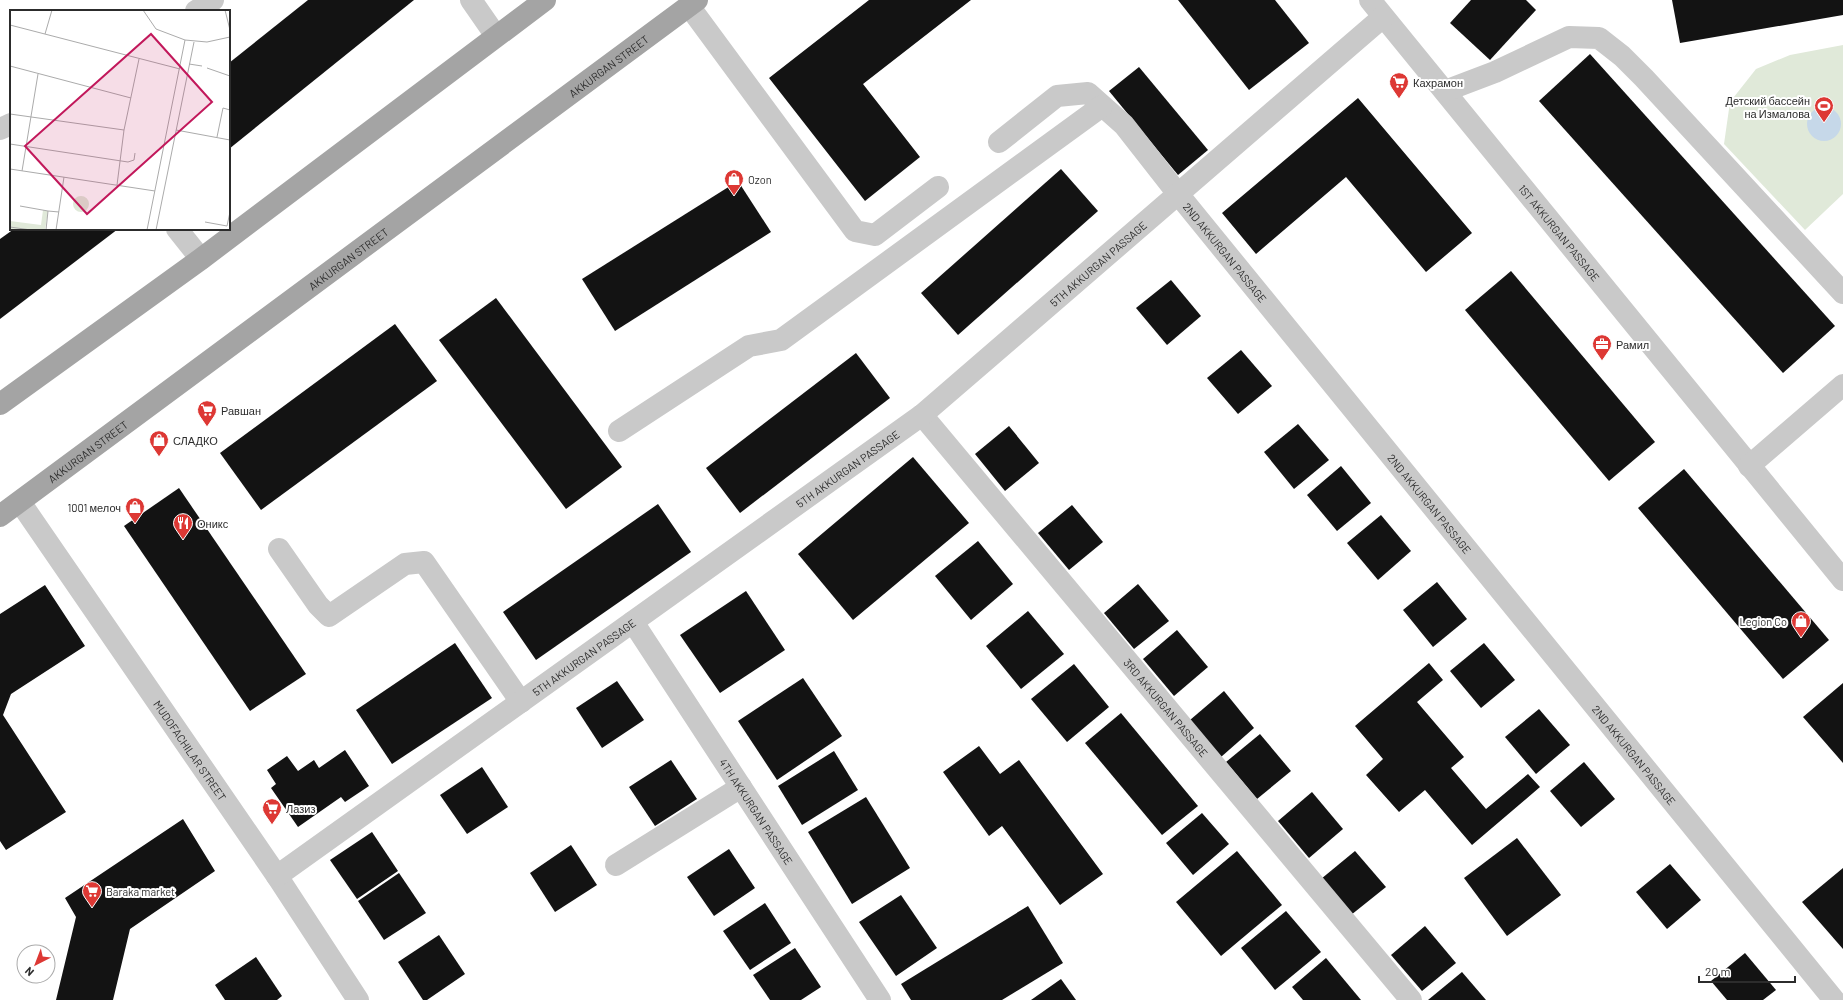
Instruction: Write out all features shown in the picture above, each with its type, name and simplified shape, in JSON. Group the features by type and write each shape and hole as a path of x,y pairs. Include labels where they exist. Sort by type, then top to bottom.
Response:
{"main road":[{"path":"0,404 201,259 545,0"},
{"name":"AKKURGAN STREET","path":"0,516 693,3"}],"street":[{"path":"198,10 213,0"},
{"path":"471,0 496,36"},
{"path":"693,3 855,231 875,235 938,188"},
{"name":"1ST AKKURGAN PASSAGE","path":"1376,5 1843,580"},
{"name":"5TH AKKURGAN PASSAGE","path":"277,876 922,415 1178,194 1376,5"},
{"path":"1445,91 1495,72 1569,37 1600,38 1622,56 1644,78 1843,293"},
{"name":"2ND AKKURGAN PASSAGE","path":"999,142 1057,96 1088,93 1124,125 1178,194 1834,1000"},
{"path":"619,431 749,346 781,340 1102,106"},
{"path":"0,129 10,124"},
{"path":"178,230 201,259"},
{"path":"1749,466 1843,385"},
{"name":"3RD AKKURGAN PASSAGE","path":"922,415 1411,1000"},
{"name":"MUDOFACHILAR STREET","path":"20,502 277,876 358,1000"},
{"path":"278,549 318,605 329,616 405,564 424,562 521,702"},
{"name":"4TH AKKURGAN PASSAGE","path":"633,622 880,1000"},
{"path":"616,865 741,787"}],"green space":[{"path":"1843,45 1843,194 1805,230 1724,144 1730,102 1756,69 1790,55"}],"water":[{"name":"Детский бассейн на Измалова","path":"1821,107 1827,107 1831,108 1838,114 1841,124 1840,131 1834,138 1827,141 1821,141 1817,140 1810,134 1807,127 1807,121 1808,117 1814,110"}],"building":[{"path":"308,0 414,0 230,148 230,62"},
{"path":"869,0 971,0 863,84 920,157 865,201 769,78"},
{"path":"1178,0 1275,0 1309,43 1249,90"},
{"path":"1471,0 1526,0 1536,10 1490,60 1450,23"},
{"path":"1672,0 1843,0 1843,15 1680,43"},
{"path":"1590,54 1835,326 1783,373 1539,101"},
{"path":"1139,67 1208,150 1178,175 1109,91"},
{"path":"1358,98 1472,233 1426,272 1346,177 1256,254 1222,213"},
{"path":"1061,169 1098,211 958,335 921,293"},
{"path":"738,181 771,232 615,331 582,279"},
{"path":"13,230 117,230 0,319 0,239"},
{"path":"1511,271 1655,442 1609,481 1465,310"},
{"path":"1171,280 1201,316 1167,345 1136,308"},
{"path":"496,298 622,467 566,509 439,340"},
{"path":"395,324 437,381 261,510 220,453"},
{"path":"1241,350 1272,386 1238,414 1207,378"},
{"path":"856,353 890,398 740,513 706,468"},
{"path":"1298,424 1329,460 1294,489 1264,452"},
{"path":"1009,426 1039,463 1005,491 975,454"},
{"path":"913,457 969,523 853,620 798,554"},
{"path":"1341,466 1371,503 1337,531 1307,495"},
{"path":"1684,469 1829,640 1783,679 1638,508"},
{"path":"179,488 306,674 250,711 124,526"},
{"path":"658,504 691,552 536,660 503,612"},
{"path":"1072,505 1103,542 1069,570 1038,533"},
{"path":"1381,515 1411,551 1378,580 1347,543"},
{"path":"978,541 1013,584 971,620 935,576"},
{"path":"1437,582 1467,619 1433,647 1403,610"},
{"path":"1138,584 1169,621 1134,649 1104,613"},
{"path":"45,585 85,646 11,694 3,715 66,812 6,850 0,841 0,614"},
{"path":"746,591 785,650 720,693 680,635"},
{"path":"1028,611 1064,654 1021,689 986,646"},
{"path":"1177,630 1208,667 1174,696 1143,659"},
{"path":"455,643 492,698 392,764 356,710"},
{"path":"1484,643 1515,680 1481,708 1450,671"},
{"path":"1429,663 1443,680 1417,702 1464,757 1451,768 1486,809 1528,774 1540,787 1472,845 1425,790 1399,812 1366,775 1383,759 1355,726"},
{"path":"1074,664 1109,707 1067,742 1031,699"},
{"path":"803,678 842,736 777,780 738,721"},
{"path":"617,681 644,720 602,748 576,708"},
{"path":"1843,683 1843,763 1803,717"},
{"path":"1224,691 1254,728 1221,757 1190,720"},
{"path":"1539,709 1570,745 1536,774 1505,737"},
{"path":"1121,713 1198,806 1162,835 1085,743"},
{"path":"1260,734 1291,771 1257,799 1226,762"},
{"path":"979,746 1000,774 1019,760 1103,874 1060,905 1002,826 989,836 943,772"},
{"path":"345,750 369,786 345,802 341,797 298,827 271,788 276,784 267,770 287,756 298,771 314,760 319,768"},
{"path":"834,751 858,790 802,825 778,786"},
{"path":"671,760 697,799 655,826 629,787"},
{"path":"1584,762 1615,799 1581,827 1550,791"},
{"path":"482,767 508,807 467,834 440,795"},
{"path":"1312,792 1343,829 1309,858 1278,821"},
{"path":"866,797 910,868 852,904 808,832"},
{"path":"1202,813 1229,844 1193,875 1166,843"},
{"path":"183,819 215,871 130,929 113,1000 56,1000 76,917 65,898"},
{"path":"372,832 398,871 357,899 330,860"},
{"path":"1517,838 1561,895 1507,936 1464,878"},
{"path":"571,845 597,885 555,912 530,873"},
{"path":"729,849 755,888 714,916 687,877"},
{"path":"1237,851 1282,905 1221,956 1176,902"},
{"path":"1355,851 1386,887 1351,915 1321,879"},
{"path":"1670,864 1701,900 1667,929 1636,892"},
{"path":"1843,868 1843,949 1802,902"},
{"path":"399,873 426,913 384,940 358,901"},
{"path":"901,895 937,948 896,976 859,922"},
{"path":"765,903 791,943 750,970 723,931"},
{"path":"1028,906 1063,963 1002,1000 911,1000 901,984"},
{"path":"1286,911 1321,952 1275,990 1241,948"},
{"path":"1425,926 1456,963 1422,991 1391,955"},
{"path":"439,935 465,974 427,1000 423,1000 398,962"},
{"path":"795,948 821,987 801,1000 770,1000 753,975"},
{"path":"1745,953 1776,990 1763,1000 1727,1000 1711,981"},
{"path":"256,957 282,996 277,1000 225,1000 215,985"},
{"path":"1326,958 1361,1000 1303,1000 1292,987"},
{"path":"1462,972 1486,1000 1428,1000"},
{"path":"1061,979 1076,1000 1031,1000"}],"place":[{"name":"Кахрамон","path":"1399,99"},
{"name":"Детский бассейн на Измалова","path":"1824,123"},
{"name":"Ozon","path":"734,196"},
{"name":"Рамил","path":"1602,361"},
{"name":"Равшан","path":"207,427"},
{"name":"СЛАДКО","path":"159,457"},
{"name":"1001 мелоч","path":"135,524"},
{"name":"Оникс","path":"183,540"},
{"name":"Legion Co","path":"1801,638"},
{"name":"Лазиз","path":"272,825"},
{"name":"Baraka market","path":"92,908"}]}
